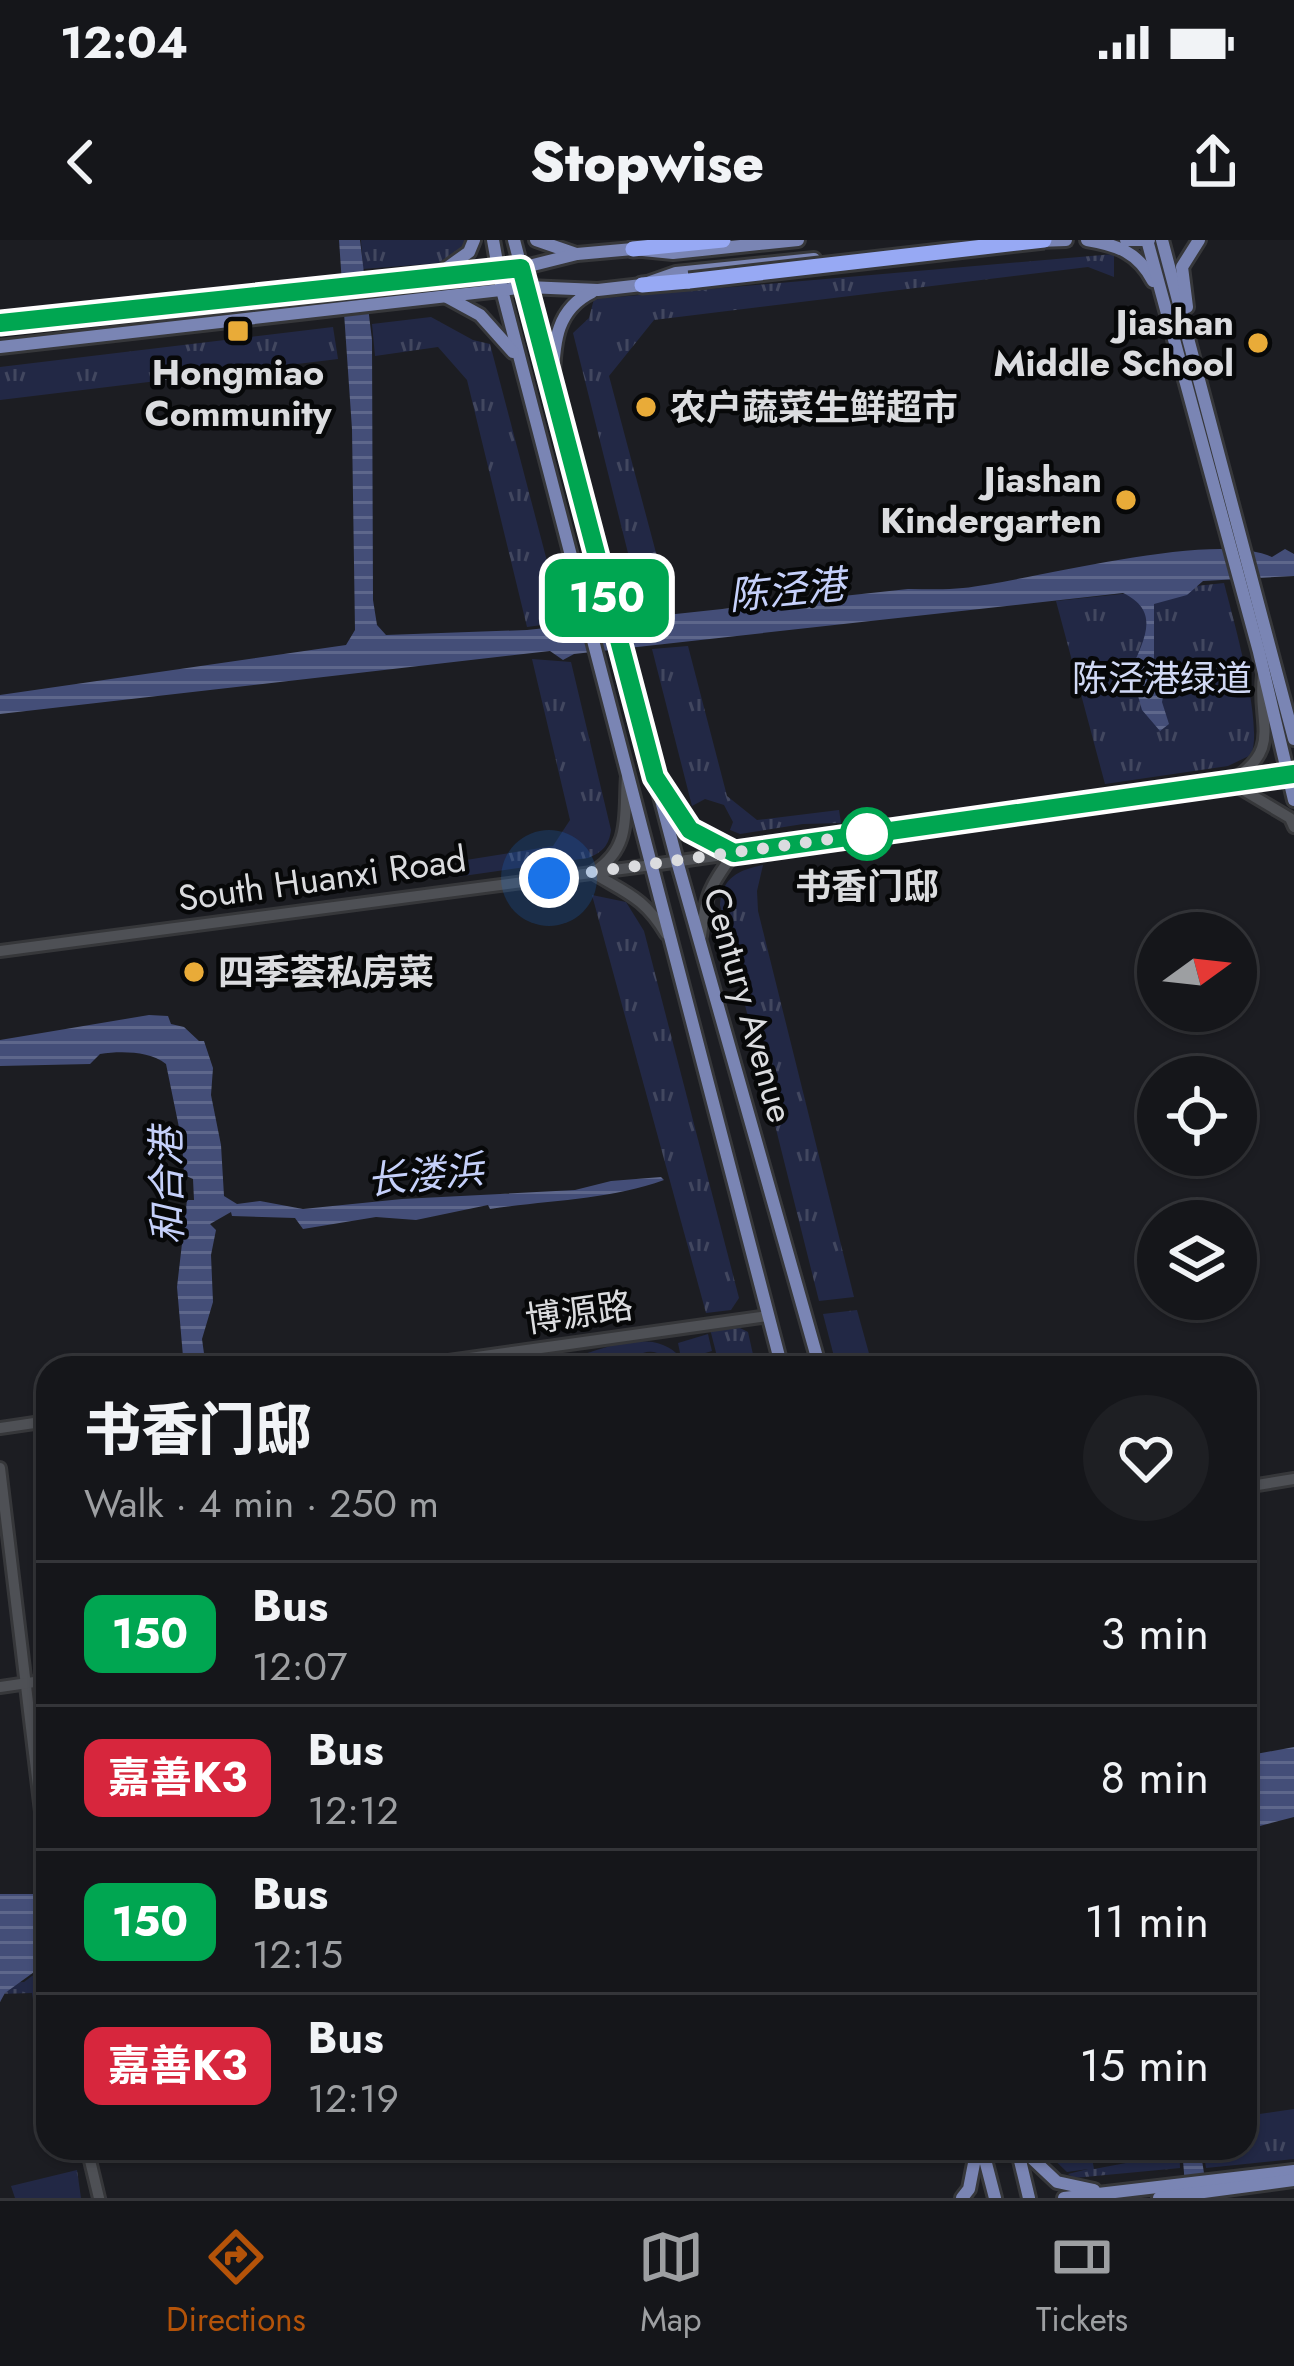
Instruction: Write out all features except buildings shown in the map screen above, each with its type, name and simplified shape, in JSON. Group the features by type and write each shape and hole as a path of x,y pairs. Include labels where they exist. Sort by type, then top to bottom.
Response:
{"highway":[{"path":"633,249 723,240"},
{"path":"643,285 1044,240"}],"main road":[{"path":"434,277 469,252 474,240"},
{"name":"Century Avenue","path":"493,240 502,290 779,1356"},
{"name":"Century Avenue","path":"514,240 677,861 817,1356"},
{"path":"536,240 577,254"},
{"path":"633,249 653,240"},
{"path":"0,323 521,268 577,254 633,249 674,254 798,240"},
{"path":"0,347 526,287 598,290 643,285 676,273 978,243 1066,240"},
{"path":"1087,240 1114,244 1135,255 1166,309"},
{"path":"1126,240 1148,240 1294,739"},
{"path":"1162,240 1236,545"},
{"path":"1189,344 1182,267 1199,240"},
{"path":"553,389 560,324 581,297 598,290"},
{"path":"446,296 480,315 522,366"},
{"path":"1247,586 1294,800"},
{"path":"962,2198 977,2160"},
{"path":"984,2160 995,2198"},
{"path":"1021,2160 1029,2198"},
{"path":"1032,2160 1057,2182 1113,2192"},
{"path":"1064,2198 1178,2190 1294,2171"},
{"path":"1216,2185 1294,2180"},
{"path":"1159,2198 1178,2190"}],"street":[{"path":"1263,672 1264,748 1252,767 1231,782 1290,818 1294,827"},
{"path":"592,873 609,862 626,833 627,770"},
{"name":"South Huanxi Road","path":"0,951 1291,774"},
{"path":"655,777 690,830 734,853 713,878 706,895 700,941"},
{"path":"592,873 631,892 652,912 673,948"},
{"name":"博源路","path":"484,1356 768,1316"},
{"path":"0,1428 36,1423"},
{"path":"0,1468 36,1768"},
{"path":"1257,1485 1294,1479"},
{"path":"0,1691 36,1682"},
{"path":"89,2160 99,2198"}],"green space":[{"path":"361,240 466,240 456,256 441,263 363,269"},
{"path":"1114,254 1114,277 1088,267 654,320 609,376 672,613 643,613 573,333 589,318 594,299"},
{"path":"431,317 490,344 563,622 527,627 467,380 438,347 375,356 372,324"},
{"path":"333,327 338,359 0,400 0,367"},
{"name":"陈泾港绿道","path":"1224,583 1251,697 1251,755 1228,766 1105,784 1056,601"},
{"path":"688,646 727,796 757,820 839,810 841,823 740,834 730,830 733,822 724,805 705,799 692,806 652,649"},
{"path":"532,659 571,662 611,830 609,840 588,858 456,877 460,861 553,846 570,820"},
{"path":"763,865 758,911 854,1297 819,1301 720,905 733,876"},
{"path":"592,895 626,902 644,931 739,1298 731,1310 706,1313"},
{"path":"857,1310 870,1356 834,1356 823,1314"},
{"path":"738,1327 748,1332 753,1356 717,1356 710,1329"},
{"path":"708,1334 712,1351 681,1356 678,1343"},
{"path":"640,1341 669,1348 679,1356 652,1352 578,1356"},
{"path":"36,1973 36,2021 32,1993 0,1994 0,1983 24,1982"},
{"path":"1294,2109 1294,2159 1206,2168 1205,2160 1257,2160 1257,2114"},
{"path":"1054,2160 1092,2160 1094,2169 1142,2160 1180,2160 1180,2168 1074,2178 1068,2174 1088,2169 1067,2172"},
{"path":"77,2170 81,2198 15,2198 11,2186"}],"shaded area":[{"path":"339,240 360,240 372,340 373,600 377,625 386,635 527,630 908,589 963,588 1122,559 1209,549 1272,557 1285,549 1294,554 1294,576 1203,581 1187,595 1154,604 1154,659 1165,687 1162,702 1169,724 1160,731 1142,710 1131,671 1144,639 1146,618 1143,609 1123,593 574,654 563,660 550,651 0,714 0,695 346,645 355,630 352,429"},
{"path":"149,1015 168,1016 171,1024 184,1027 204,1041 213,1068 211,1095 224,1196 237,1204 260,1201 303,1209 664,1180 578,1199 490,1209 488,1205 416,1220 376,1217 303,1229 295,1218 232,1216 231,1212 210,1224 216,1230 211,1255 213,1302 202,1339 204,1356 183,1356 177,1287 187,1200 194,1200 193,1179 184,1175 166,1064 143,1054 117,1052 100,1054 90,1064 0,1066 0,1040"},
{"path":"1294,1747 1294,1817 1257,1827 1257,1754"},
{"path":"0,1894 36,1894 36,1971 0,2002"},
{"path":"1183,2160 1202,2160 1208,2198 1186,2198"}],"bus line":[{"name":"150","path":"0,323 521,268 655,777 690,830 734,853 1294,774"}],"place":[{"name":"Hongmiao Community","path":"238,331"},
{"name":"Jiashan Middle School","path":"1258,343"},
{"name":"农户蔬菜生鲜超市","path":"646,407"},
{"name":"Jiashan Kindergarten","path":"1126,500"},
{"name":"书香门邸","path":"867,834"},
{"name":"四季荟私房菜","path":"194,972"}],"route":[{"path":"549,878 867,834"}],"water label":[{"name":"陈泾港","path":"787,590"},
{"name":"长溇浜","path":"425,1175"},
{"name":"和合港","path":"167,1186"}]}
